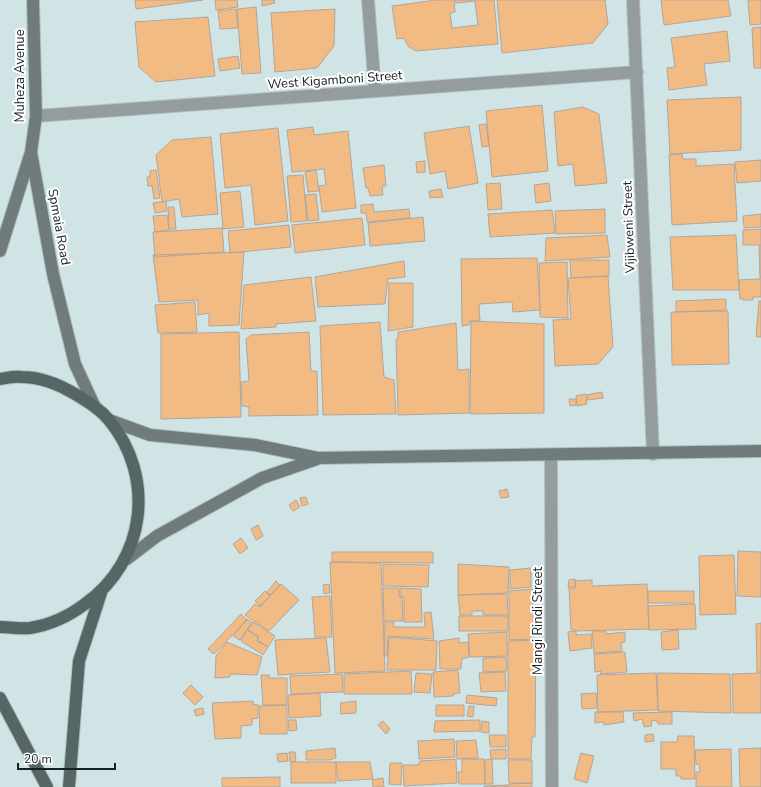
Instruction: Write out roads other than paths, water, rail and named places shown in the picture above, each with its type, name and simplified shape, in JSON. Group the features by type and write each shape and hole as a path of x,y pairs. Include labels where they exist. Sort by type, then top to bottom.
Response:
{"main road":[{"name":"Muheza Avenue","path":"31,152 36,116 33,0"},
{"path":"0,252 31,152"},
{"name":"Spmaia Road","path":"31,152 53,274 75,364 94,405"},
{"path":"0,378 22,376 60,385 94,405 109,420 128,452 138,487 138,524 127,559"},
{"path":"109,420 150,436 255,445 318,458 551,456 761,451"},
{"path":"69,787 78,661 102,593 127,559 157,536 262,478 318,458"},
{"path":"0,627 30,628 68,616 102,593"},
{"path":"0,698 47,787"}],"street":[{"path":"368,0 376,91"},
{"name":"Vijibweni Street","path":"633,0 653,454"},
{"name":"West Kigamboni Street","path":"36,116 637,72"},
{"name":"Mangi Rindi Street","path":"551,456 552,787"}]}
